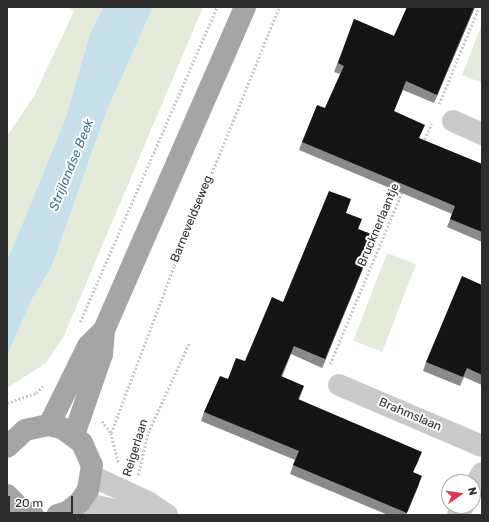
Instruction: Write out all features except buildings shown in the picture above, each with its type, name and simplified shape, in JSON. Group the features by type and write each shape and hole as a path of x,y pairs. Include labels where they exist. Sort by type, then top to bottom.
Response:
{"main road":[{"path":"74,435 102,354 104,330 246,7"},
{"path":"49,425 88,346 104,330"},
{"path":"9,440 36,426 49,425 74,435 88,453 92,476 88,490 80,502 67,512 57,515"}],"street":[{"path":"441,116 482,134"},
{"name":"Brahmslaan","path":"334,376 482,446"},
{"path":"92,476 130,494 167,515"},
{"path":"80,502 135,515"}],"path":[{"path":"77,328 217,7"},
{"name":"Barneveldseweg","path":"111,433 174,266 278,7"},
{"path":"420,150 441,116 479,7"},
{"name":"Brucknerlaantje","path":"334,376 405,186"},
{"name":"Reigerlaan","path":"130,494 140,472 148,433 189,343"},
{"path":"36,393 46,383"}],"green space":[{"path":"68,7 103,7 90,33 65,120 7,261 7,136 34,96 74,11"},
{"path":"153,7 203,7 64,336 46,363 7,388 7,356 31,301 52,266 106,113"},
{"path":"482,24 482,83 462,75"},
{"path":"387,253 416,264 382,352 353,341"}],"water":[{"name":"Strijlandse Beek","path":"103,7 153,7 106,113 52,266 31,301 7,356 7,261 65,120 90,33"}]}
